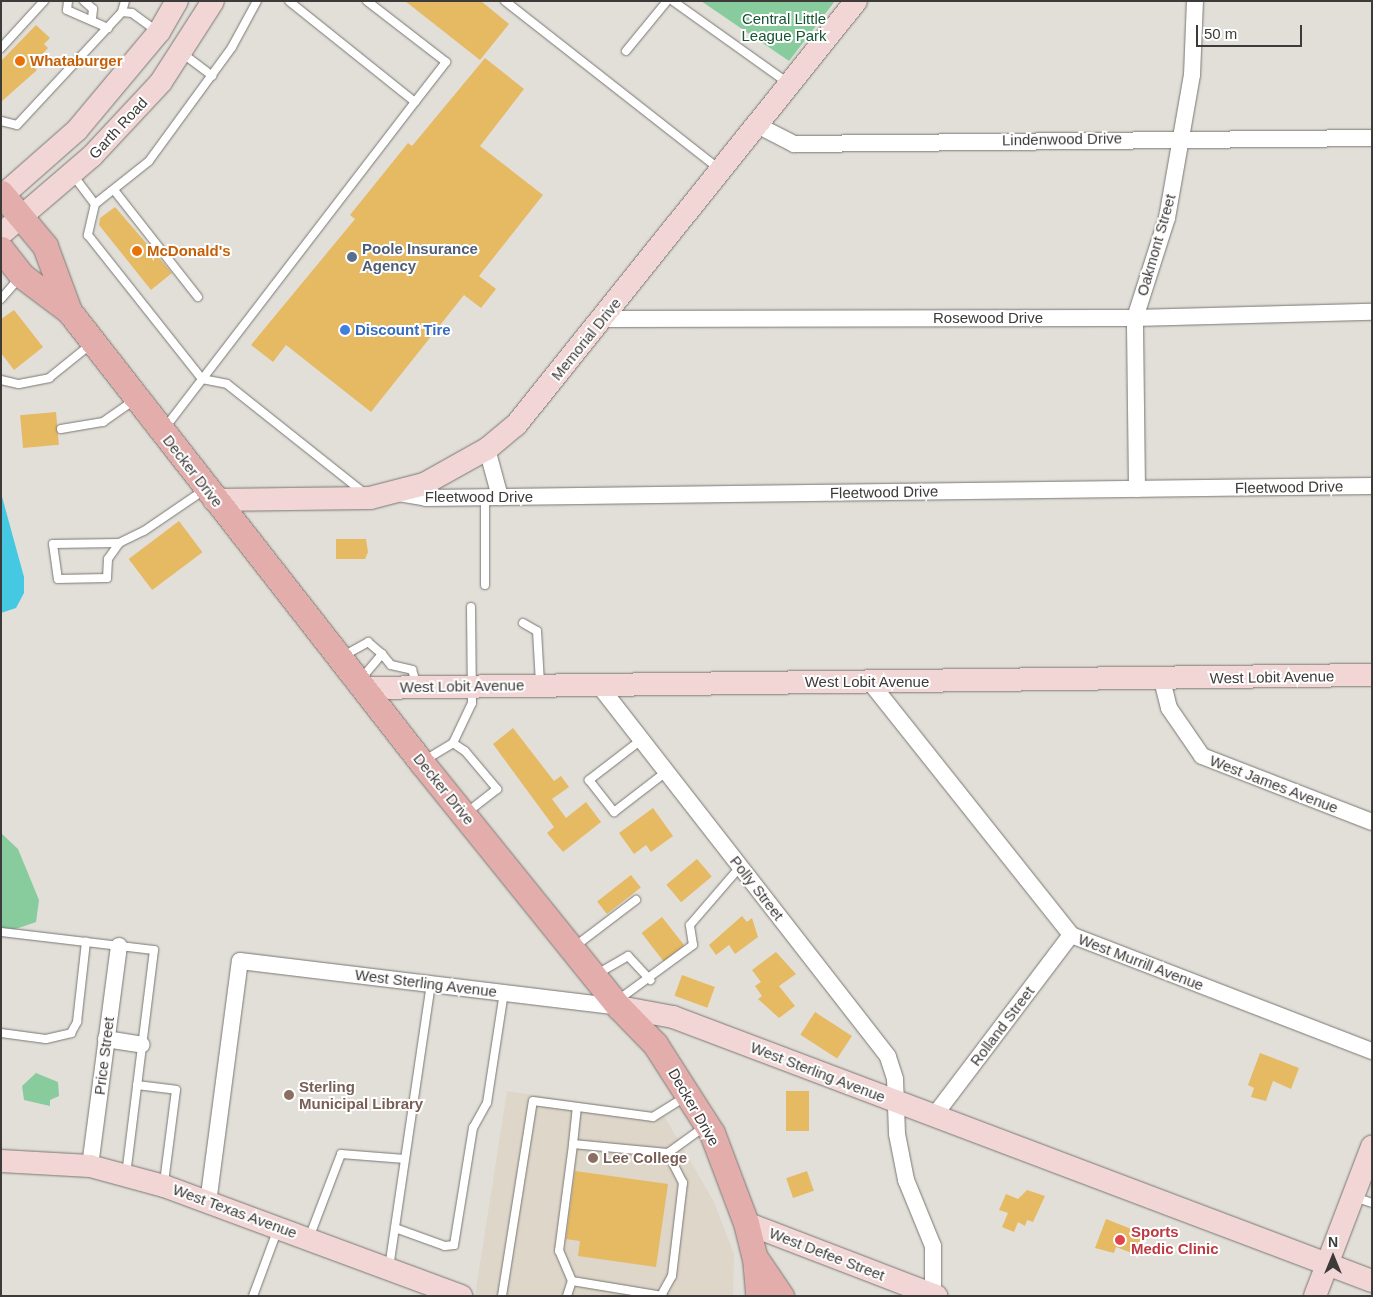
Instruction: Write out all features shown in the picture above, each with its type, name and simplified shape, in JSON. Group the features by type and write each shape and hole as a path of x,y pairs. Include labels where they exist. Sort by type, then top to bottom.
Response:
{"main road":[{"name":"Decker Drive","path":"2,195 45,246 69,311"},
{"name":"Decker Drive","path":"1,249 21,275 69,311 210,494 422,763 617,1004 655,1044 707,1125 746,1223 755,1258 758,1296"},
{"path":"755,1258 782,1296"}],"street":[{"name":"Garth Road","path":"2,195 77,130 159,32 177,1"},
{"name":"Garth Road","path":"1,234 72,174 161,82 182,53 213,1"},
{"name":"Memorial Drive","path":"210,494 370,498 397,492 449,472 487,449 516,425 856,1"},
{"name":"Oakmont Street","path":"1138,489 1135,318 1167,218 1192,75 1195,1"},
{"path":"159,32 182,53"},
{"name":"Lindenwood Drive","path":"757,125 794,144 1182,137 1372,138"},
{"name":"Rosewood Drive","path":"603,318 1135,318 1372,312"},
{"path":"487,449 492,497"},
{"name":"Fleetwood Drive","path":"397,492 426,498 1372,486"},
{"name":"West Lobit Avenue","path":"360,685 417,687 1162,680 1372,675"},
{"name":"West James Avenue","path":"1162,680 1169,708 1202,756 1372,822"},
{"name":"West Murrill Avenue","path":"870,682 1071,935 1372,1051"},
{"name":"Polly Street","path":"598,684 888,1057 896,1079 894,1101 906,1180 932,1246 934,1295"},
{"name":"Rolland Street","path":"934,1116 1071,935"},
{"name":"Price Street","path":"90,1166 119,946"},
{"name":"West Sterling Avenue","path":"208,1204 240,961 617,1004 673,1018 1326,1263 1372,1282"},
{"path":"106,1039 142,1045"},
{"path":"1315,1296 1326,1263 1362,1199 1372,1147"},
{"name":"West Texas Avenue","path":"1,1161 90,1166 164,1186 208,1204 309,1238 460,1296"},
{"name":"West Defee Street","path":"746,1223 934,1295"}],"lane":[{"path":"1,48 44,1"},
{"path":"68,1 67,10 82,20 92,19 108,28"},
{"path":"84,1 93,9 92,19"},
{"path":"1,121 17,125 122,12 124,1"},
{"path":"257,1 212,76 149,161 124,184 95,204 88,235 202,379 227,384 370,498"},
{"path":"289,1 415,102"},
{"path":"162,431 446,62 368,1"},
{"path":"505,1 721,170"},
{"path":"626,51 667,1"},
{"path":"673,1 790,84"},
{"path":"122,12 132,13 159,32"},
{"path":"182,53 212,76"},
{"path":"72,174 95,204"},
{"path":"114,190 198,297"},
{"path":"1,299 21,275"},
{"path":"1,380 19,384 49,378 93,342"},
{"path":"61,428 104,422 136,398"},
{"path":"119,543 108,559 107,578 58,579 53,544 119,543 210,494"},
{"path":"485,585 492,497"},
{"path":"422,763 453,743 472,703 471,607"},
{"path":"523,623 537,631 540,685"},
{"path":"339,658 368,642 391,665 416,674 417,687"},
{"path":"360,685 382,654"},
{"path":"641,740 589,780 614,812 666,772"},
{"path":"453,743 466,751 497,789 464,814"},
{"path":"617,1004 693,945 690,925 723,882 740,867"},
{"path":"572,949 636,900"},
{"path":"1,932 154,950 126,1175"},
{"path":"1,1033 46,1040 71,1033 77,1022 86,942"},
{"path":"594,976 628,956 650,980"},
{"path":"389,1269 432,983"},
{"path":"395,1228 445,1246 454,1245 473,1128 487,1103 504,992"},
{"path":"137,1085 176,1090 164,1186"},
{"path":"502,1296 533,1101 653,1117 688,1094"},
{"path":"567,1296 572,1281 559,1251 577,1107"},
{"path":"573,1144 668,1153 707,1125"},
{"path":"309,1238 336,1163 346,1152 405,1159"},
{"path":"572,1281 663,1294 672,1276 683,1183 668,1153"},
{"path":"253,1296 279,1227"}],"shaded area":[{"name":"Lee College","path":"507,1091 663,1114 714,1202 734,1254 733,1296 475,1296"}],"green space":[{"name":"Central Little League Park","path":"701,1 835,1 789,61"},
{"path":"1,833 18,849 39,900 36,922 1,934"},
{"path":"36,1073 58,1082 59,1096 50,1100 50,1106 24,1100 22,1086"}],"water":[{"path":"1,493 24,577 24,593 16,608 1,613"}],"building":[{"path":"405,1 481,1 509,24 480,60"},
{"name":"Whataburger","path":"36,25 50,38 44,44 48,48 32,65 37,70 1,102 1,61"},
{"path":"485,58 524,89 480,146 543,195 479,276 496,289 481,308 464,295 371,412 286,345 273,362 251,345 355,219 350,215 408,143 412,146"},
{"name":"McDonald's","path":"115,207 172,273 151,290 99,225 100,218"},
{"path":"14,310 43,347 14,370 1,353 1,319"},
{"path":"56,412 59,445 23,448 20,415"},
{"path":"179,521 202,552 152,590 129,559"},
{"path":"336,539 366,539 368,552 365,559 336,559"},
{"path":"513,728 554,781 561,776 569,787 552,799 566,818 586,802 601,822 563,852 547,833 554,827 493,744"},
{"path":"653,808 673,836 651,852 646,845 634,854 619,833"},
{"path":"697,859 712,877 681,902 666,885"},
{"path":"631,875 641,888 607,914 597,901"},
{"path":"742,916 747,922 752,918 758,937 735,954 729,945 716,955 709,945"},
{"path":"662,917 684,945 664,961 642,933"},
{"path":"776,952 796,974 779,986 795,1006 779,1018 758,999 762,996 755,986 761,982 752,970"},
{"path":"682,975 715,987 707,1008 674,996"},
{"path":"815,1012 852,1036 837,1059 800,1035"},
{"path":"1260,1053 1299,1068 1291,1089 1273,1081 1266,1101 1251,1097 1254,1088 1248,1085"},
{"path":"786,1091 809,1091 809,1131 786,1131"},
{"path":"575,1171 668,1184 656,1267 578,1256 580,1241 566,1239"},
{"path":"807,1171 814,1191 793,1198 786,1178"},
{"path":"1027,1190 1045,1196 1033,1222 1027,1220 1025,1226 1018,1222 1014,1232 1002,1227 1008,1213 999,1210 1006,1194 1018,1199"},
{"name":"Sports Medic Clinic","path":"1106,1219 1144,1234 1137,1255 1116,1247 1114,1253 1095,1248"}],"place":[{"name":"Whataburger","path":"20,61"},
{"name":"McDonald's","path":"137,251"},
{"name":"Poole Insurance Agency","path":"352,257"},
{"name":"Discount Tire","path":"345,330"},
{"name":"Sterling Municipal Library","path":"289,1095"},
{"name":"Lee College","path":"593,1158"},
{"name":"Sports Medic Clinic","path":"1120,1240"}]}
